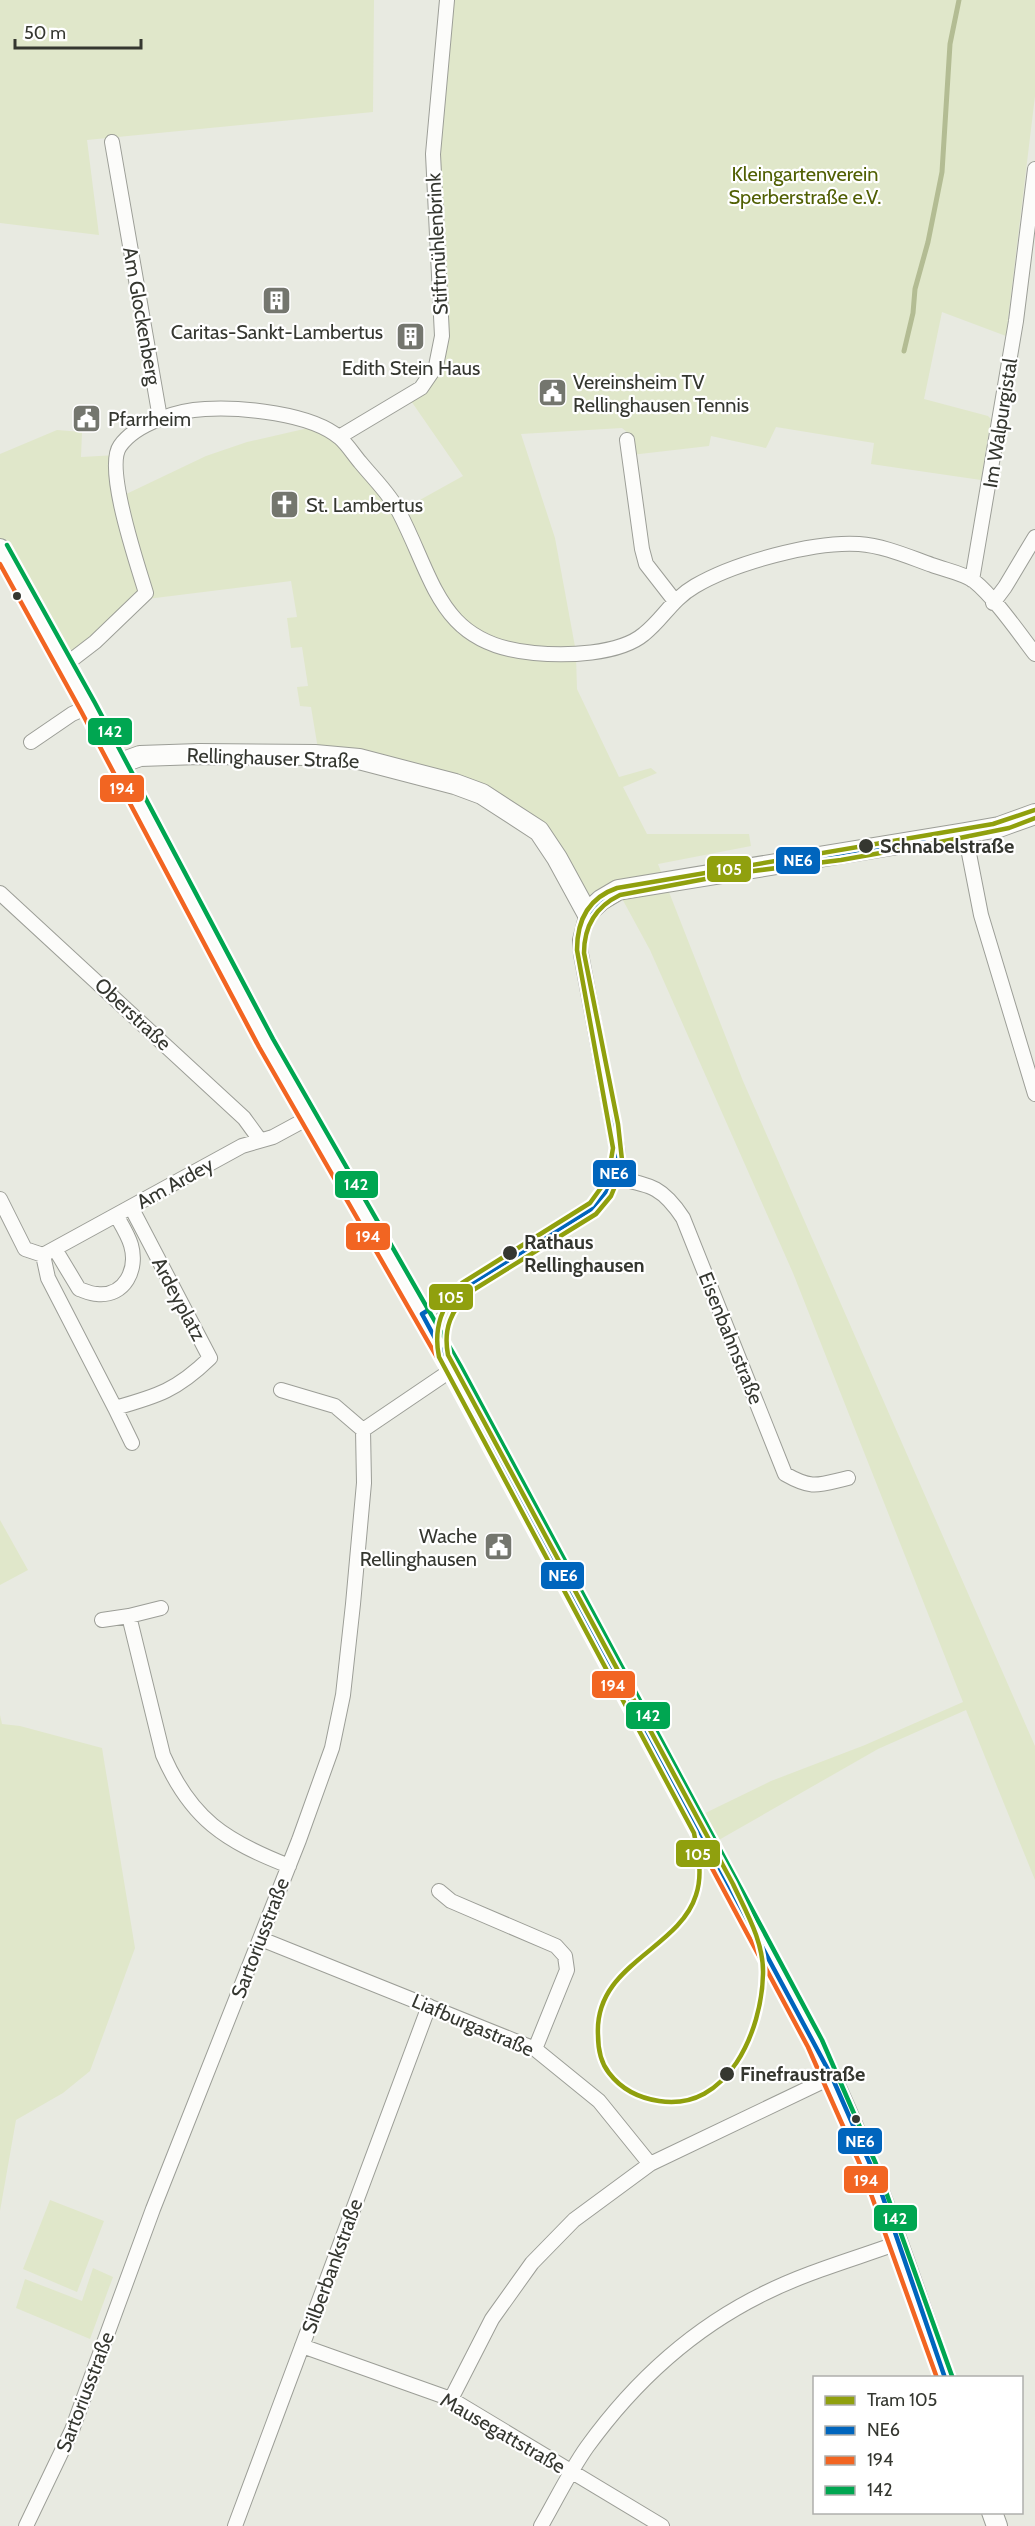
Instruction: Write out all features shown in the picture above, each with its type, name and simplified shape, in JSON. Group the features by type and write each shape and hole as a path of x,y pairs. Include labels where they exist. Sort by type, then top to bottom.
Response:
{"main road":[{"path":"0,549 88,707 266,1043 453,1369 832,2077 877,2180 944,2376"},
{"name":"Rellinghauser Straße","path":"118,764 140,756 315,755 359,759 455,784 482,794 539,831 588,913"},
{"path":"588,913 601,900 618,890 999,827 1035,814"}],"street":[{"name":"Stiftmühlenbrink","path":"339,437 421,388 436,366 442,336 433,154 447,0"},
{"name":"Am Glockenberg","path":"112,142 160,418"},
{"name":"Im Walpurgistal","path":"972,580 978,556 1016,321 1035,170"},
{"path":"65,665 95,642 146,594 120,501 117,453 121,444 160,418 190,410 223,408 264,411 316,425 339,437 398,509 436,596 458,622 477,637 495,645 532,653 574,654 621,647 644,634 674,600 712,577 738,567 802,550 842,544 877,547 972,580 1035,654"},
{"path":"627,440 646,564 674,600"},
{"path":"993,603 1035,537"},
{"path":"31,742 66,718 88,707"},
{"path":"965,833 981,915 1035,1094"},
{"name":"Oberstraße","path":"0,893 244,1118 260,1140"},
{"path":"422,1314 582,1217 603,1197 615,1178 617,1147 581,954 580,940 588,913"},
{"name":"Am Ardey","path":"43,1255 242,1146 273,1137 310,1117"},
{"name":"Eisenbahnstraße","path":"615,1178 641,1182 655,1189 666,1196 682,1218 785,1474 803,1484 818,1485 848,1478"},
{"path":"0,1200 25,1249 43,1255 48,1278 132,1443"},
{"name":"Ardeyplatz","path":"115,1408 163,1394 194,1374 210,1358 131,1207"},
{"name":"Ardeyplatz","path":"55,1248 79,1289 97,1294 111,1293 126,1284 134,1266 131,1245 116,1215"},
{"path":"281,1390 334,1406 363,1430 453,1369"},
{"name":"Sartoriusstraße","path":"26,2526 72,2430 153,2209 261,1939 332,1748 343,1695 364,1483 363,1430"},
{"path":"102,1620 161,1608"},
{"path":"129,1616 163,1755 171,1774 188,1801 209,1824 233,1841 289,1866"},
{"path":"439,1891 451,1901 556,1946 565,1956 567,1971 535,2049"},
{"name":"Liafburgastraße","path":"261,1939 535,2049 599,2101 650,2164"},
{"name":"Silberbankstraße","path":"235,2526 429,2006"},
{"path":"451,2399 492,2319 532,2263 574,2220 650,2164 832,2077"},
{"path":"541,2526 586,2448 631,2393 663,2361 700,2331 766,2292 898,2243"},
{"name":"Mausegattstraße","path":"302,2346 451,2399 662,2526"}],"green space":[{"path":"0,0 374,0 373,112 87,140 99,235 0,223"},
{"name":"Kleingartenverein Sperberstraße e.V.","path":"448,0 1035,0 1035,96 1006,336 942,312 924,399 988,416 991,419 981,480 871,464 874,443 776,427 766,448 711,436 709,446 631,455 628,433 622,428 521,434 555,538 576,652 495,643 459,621 400,511 463,476 409,398 437,369 435,197"},
{"path":"317,426 339,438 397,509 436,597 471,635 576,656 577,689 619,777 651,768 657,773 623,787 647,834 749,834 751,846 658,864 743,1081 1035,1746 1035,1880 966,1710 878,1749 710,1845 695,1818 771,1781 865,1745 963,1702 793,1273 650,950 619,893 596,907 516,809 318,749 311,707 300,706 297,687 308,686 302,647 291,648 287,618 297,617 291,581 139,600 65,664 0,547 0,454 57,430 82,432 81,457 117,455 120,497 206,456 247,442"},
{"path":"0,1520 28,1570 0,1585"},
{"path":"0,1715 2,1724 20,1726 102,1748 135,1948 90,2071 63,2093 16,2120 0,2211"},
{"path":"50,2200 104,2221 77,2292 23,2269"},
{"path":"93,2268 113,2277 90,2339 16,2308 25,2279 82,2301"}],"waterway":[{"path":"904,351 913,313 915,289 928,242 942,172 950,44 959,0"}],"tram line":[{"name":"105","path":"1035,810 993,824 617,888 599,898 592,904 582,920 577,950 613,1148 608,1178 590,1203 462,1283 444,1308 441,1317 437,1336 439,1357 694,1833 699,1879 696,1895 687,1914 673,1930 623,1974 609,1991 600,2011 598,2040 604,2065 619,2084 645,2098 659,2101 683,2101 704,2094 722,2080 736,2063 748,2042 756,2019 763,1974 761,1950 733,1884 448,1355 447,1337 450,1320 470,1292 596,1214 611,1196 620,1174 622,1160 618,1124 584,953 589,926 604,905 620,895 737,873 841,860 920,846 1009,828 1035,818"}],"transit line":[{"name":"142","path":"7,545 95,703 273,1039 460,1365 822,2040 876,2164 952,2376"},
{"name":"194","path":"0,564 81,711 259,1047 446,1373 808,2047 862,2169 936,2376"},
{"name":"NE6","path":"422,1314 590,1210 604,1195 614,1178 617,1147 580,940 588,916 603,899 618,890 999,827 1035,814"},
{"name":"NE6","path":"422,1314 832,2077 877,2180 944,2376"}],"place":[{"name":"Caritas-Sankt-Lambertus","path":"277,301"},
{"name":"Edith Stein Haus","path":"411,337"},
{"name":"Vereinsheim TV Rellinghausen Tennis","path":"552,393"},
{"name":"Pfarrheim","path":"87,419"},
{"name":"St. Lambertus","path":"285,505"},
{"name":"Schnabelstraße","path":"866,846"},
{"name":"Rathaus Rellinghausen","path":"510,1253"},
{"name":"Wache Rellinghausen","path":"498,1547"},
{"name":"Finefraustraße","path":"727,2074"}]}
